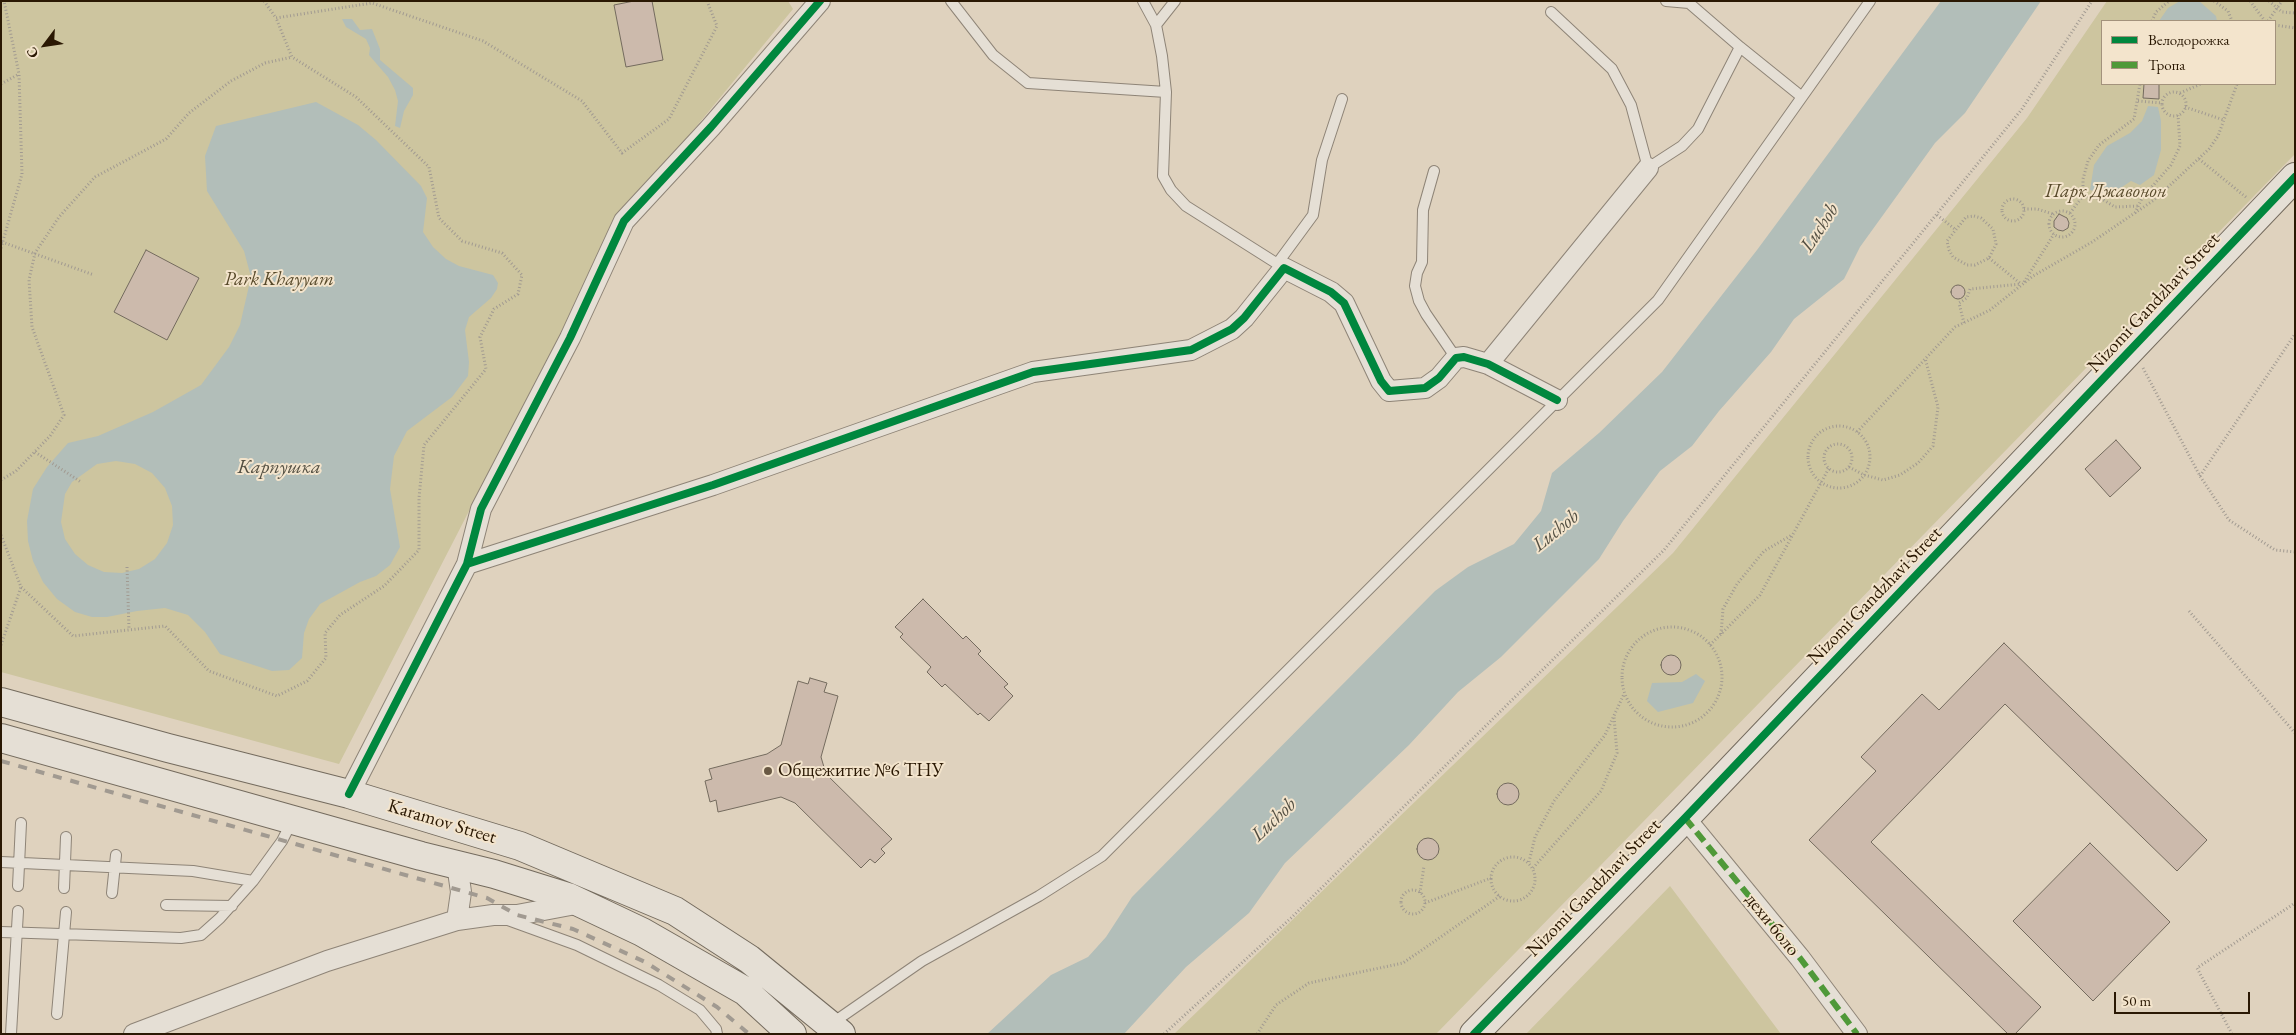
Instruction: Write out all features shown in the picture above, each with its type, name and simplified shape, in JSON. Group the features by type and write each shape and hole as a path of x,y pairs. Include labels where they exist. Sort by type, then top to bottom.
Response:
{"main road":[{"name":"Nizomi Gandzhavi Street","path":"1474,1034 1685,818 2295,178"},
{"name":"Karamov Street","path":"1,702 168,748 349,794 520,846 675,911 749,958 836,1029"},
{"name":"Karamov Street","path":"1,738 292,820 457,864 568,897 642,932 745,991 792,1034"},
{"path":"157,782 168,748"}],"street":[{"path":"349,794 467,564 481,509 570,338 624,221 711,127 820,1"},
{"path":"1488,364 1648,168"},
{"path":"467,564 713,485 1032,372 1192,350 1232,330 1244,318 1280,266 1331,292 1344,303 1381,381 1389,391 1424,388 1439,378 1456,358 1464,357 1488,364 1556,400"},
{"name":"дехи боло","path":"1685,818 1800,958 1858,1034"},
{"path":"457,864 460,892 457,920"},
{"path":"134,1034 327,961 457,920 493,915 517,915 581,903"}],"lane":[{"path":"951,1 993,55 1028,83 1166,92"},
{"path":"1143,1 1156,25 1166,92 1163,176 1171,190 1186,206 1280,266 1313,215 1322,160 1342,99"},
{"path":"1156,25 1175,1"},
{"path":"1666,1 1688,3 1802,97"},
{"path":"836,1029 922,961 1039,896 1102,856 1658,300 1870,1"},
{"path":"1551,12 1612,70 1631,105 1648,168 1682,146 1698,129 1740,47"},
{"path":"1434,171 1423,210 1422,262 1417,273 1415,286 1419,301 1426,314 1456,358"},
{"path":"1,932 181,938 201,935 232,906 253,881 282,841 292,820"},
{"path":"18,886 21,823"},
{"path":"64,888 66,837"},
{"path":"112,893 116,855"},
{"path":"1,862 192,871 253,881"},
{"path":"166,906 232,906"},
{"path":"11,1034 18,911"},
{"path":"57,1014 66,912"},
{"path":"493,915 577,945 659,985 700,1010 716,1029 717,1034"}],"path":[{"path":"1,248 22,174 19,74 4,1"},
{"path":"1,535 21,587 73,636 164,626 209,671 277,696 307,681 326,658 325,632 340,615 384,586 418,550 419,498 424,445 486,369 480,337 494,309 518,294 522,275 502,253 462,241 439,218 429,167 356,98 292,58 276,18 264,1"},
{"path":"276,18 372,2 483,41 582,101 622,153 669,119 717,26 707,1"},
{"path":"1164,1034 1291,918 1664,550 2022,109 2092,1"},
{"path":"2152,20 2156,12 2168,1"},
{"path":"2214,1 2228,11 2232,20"},
{"path":"2250,1 2265,20"},
{"path":"2268,1 2282,12 2295,13"},
{"path":"2267,20 2282,1"},
{"path":"2276,25 2295,28"},
{"path":"1,480 16,470 35,452 50,436 64,415 32,327 29,280 34,253 58,217 95,177 166,139 189,113 230,81 265,63 292,58"},
{"path":"1,84 19,74"},
{"path":"2070,213 2083,196 2083,179 2088,161 2099,145 2134,119 2140,85"},
{"path":"2162,103 2168,93 2180,93 2199,85"},
{"path":"1857,432 1955,327 1990,310 2022,284 2092,242 2154,200 2210,149 2218,136 2237,85"},
{"path":"2180,93 2185,99 2186,107"},
{"path":"2138,101 2162,103"},
{"path":"2162,103 2166,114 2178,115"},
{"path":"2186,107 2224,120"},
{"path":"2135,213 2142,198 2171,165 2180,146 2178,115 2186,107"},
{"path":"2199,159 2263,211"},
{"path":"2083,196 2102,199 2115,207 2138,206"},
{"path":"2012,199 2021,203 2024,209 2020,219 2014,221 2007,219 2003,213 2005,203 2012,199"},
{"path":"2024,209 2037,209 2053,214"},
{"path":"2061,210 2070,213 2075,219 2073,232 2062,238 2054,234 2049,222 2053,214 2061,210"},
{"path":"1936,215 1956,230"},
{"path":"1966,217 1982,218 1988,223 1996,236 1994,252 1982,263 1967,265 1953,257 1947,241 1956,230 1966,217"},
{"path":"2022,284 2054,234"},
{"path":"2,242 94,275"},
{"path":"1989,258 2022,284"},
{"path":"1964,323 1959,303 1967,298 1970,289 2022,284"},
{"path":"2200,476 2295,334"},
{"path":"2132,349 2200,476 2229,520 2275,550 2295,552"},
{"path":"1849,467 1852,454 1847,447 1838,444 1830,447 1824,460 1829,468 1836,472 1849,467 1864,475 1883,480 1900,476 1918,463 1933,446 1938,407 1925,357"},
{"path":"1831,427 1847,427 1857,432 1868,447 1868,466 1864,475 1857,482 1848,486 1829,486 1820,482 1813,474 1809,464 1808,453 1811,443 1817,435 1831,427"},
{"path":"35,452 79,482"},
{"path":"1710,645 1760,595 1829,468"},
{"path":"1721,634 1723,609 1737,584 1764,551 1793,534"},
{"path":"127,568 129,629"},
{"path":"1,645 21,587"},
{"path":"2189,611 2295,733"},
{"path":"1677,626 1692,631 1706,640 1716,653 1721,668 1721,685 1716,700 1706,713 1693,722 1677,727 1661,726 1646,720 1633,708 1624,693 1622,676 1624,660 1632,645 1645,634 1660,628 1677,626"},
{"path":"1529,862 1535,837 1554,801 1606,735 1624,693"},
{"path":"1533,868 1601,791 1617,752 1614,716"},
{"path":"1508,857 1522,858 1529,862 1533,868 1535,883 1527,896 1514,901 1500,896 1492,885 1491,878 1496,864 1508,857"},
{"path":"1424,866 1420,893 1425,903"},
{"path":"1420,893 1413,891 1405,894 1402,901 1403,908 1409,913 1416,914 1422,910 1425,903 1491,878"},
{"path":"1257,1034 1276,1004 1309,983 1402,963 1500,896"},
{"path":"2232,1034 2197,968 2295,903"}],"green space":[{"name":"Park Khayyam","path":"1,1 788,1 793,9 677,150 621,210 603,242 590,289 469,511 339,764 1,672"},
{"name":"Парк Джавонон","path":"2107,1 2295,1 2295,154 1436,1034 1174,1034 1673,553 2027,118"},
{"path":"1670,886 1781,1034 1526,1034"}],"water":[{"name":"Luchob","path":"1941,1 2041,1 1965,113 1935,143 1860,247 1844,279 1794,319 1771,352 1719,411 1692,446 1660,471 1623,521 1599,559 1501,657 1458,692 1409,745 1285,863 1249,913 1186,967 1124,1034 987,1034 1051,975 1088,957 1106,937 1132,897 1435,591 1468,567 1514,544 1541,511 1552,473 1599,433 1662,372 1757,250"},
{"path":"2180,1 2199,1 2216,16 2217,20 2160,20 2168,8"},
{"path":"342,19 352,19 360,30 372,29 380,49 380,60 413,88 413,95 404,111 400,128 395,126 398,101 395,90 388,77 369,55 370,48 366,39 346,27"},
{"name":"Карпушка","path":"316,102 358,125 376,140 421,186 427,198 423,232 433,247 446,259 459,266 493,275 498,283 497,289 491,298 469,317 465,330 469,362 468,376 452,397 407,431 394,456 390,489 400,547 390,565 376,576 360,582 320,604 309,619 304,633 302,658 289,670 272,671 220,654 205,632 188,615 165,608 107,617 92,617 75,612 57,599 43,582 33,561 28,541 27,521 33,489 47,467 68,443 98,436 153,412 201,385 229,347 240,325 251,277 244,251 207,191 205,156 216,126","holes":["116,461 135,464 152,473 165,488 172,506 173,525 167,543 155,559 139,569 122,573 104,572 88,565 75,554 65,539 61,522 65,494 72,482 97,464"]},
{"path":"2148,106 2158,107 2161,121 2161,150 2154,175 2140,185 2131,181 2106,194 2090,190 2094,165 2107,146 2130,133 2142,121"},
{"path":"1696,674 1705,681 1693,703 1658,712 1647,701 1652,683 1682,682"}],"building":[{"path":"634,1 652,1 663,60 626,67 614,5"},
{"path":"2144,85 2159,85 2159,99 2143,98"},
{"path":"2059,214 2067,218 2069,223 2068,228 2063,231 2054,227 2054,221"},
{"path":"146,250 199,278 167,340 114,312"},
{"path":"1955,285 1961,285 1965,292 1961,299 1955,299 1951,295 1951,289"},
{"path":"2116,440 2141,468 2110,497 2085,469"},
{"path":"923,599 963,639 966,636 981,651 978,654 1008,684 1004,687 1013,696 989,721 980,713 978,715 945,684 942,687 927,672 931,667 900,637 903,634 895,627"},
{"path":"2004,643 2207,840 2177,871 2005,704 1871,842 2041,1007 2015,1034 2008,1034 1809,840 1876,771 1861,757 1922,694 1939,710"},
{"path":"1671,655 1678,658 1681,665 1678,672 1671,675 1664,672 1661,665 1664,658"},
{"name":"Общежитие №6 ТНУ","path":"810,678 827,683 824,692 838,696 821,757 826,774 892,839 881,849 885,853 875,863 870,859 861,868 795,803 781,797 718,812 716,800 710,802 705,781 712,779 709,769 767,754 781,745 798,681 808,684"},
{"path":"1508,783 1516,786 1519,794 1516,802 1508,805 1500,802 1497,794 1500,786"},
{"path":"1428,838 1436,841 1439,849 1436,857 1428,860 1420,857 1417,849 1420,841"},
{"path":"2090,843 2170,922 2093,1001 2013,921"}],"railway":[{"path":"1,761 487,898 517,915 573,929 645,962 717,1007 749,1034"}],"marked path":[{"path":"1685,818 1800,958 1857,1034"}],"cycle path":[{"path":"349,794 467,564 481,509 570,338 624,221 711,127 820,1"},
{"path":"1474,1034 1685,818 2295,177"},
{"path":"467,564 713,485 1033,372 1191,350 1232,329 1244,318 1284,268 1331,292 1344,303 1381,381 1389,391 1425,388 1439,378 1456,358 1464,357 1488,364 1557,400"}],"place":[{"name":"Общежитие №6 ТНУ","path":"768,771"}]}
